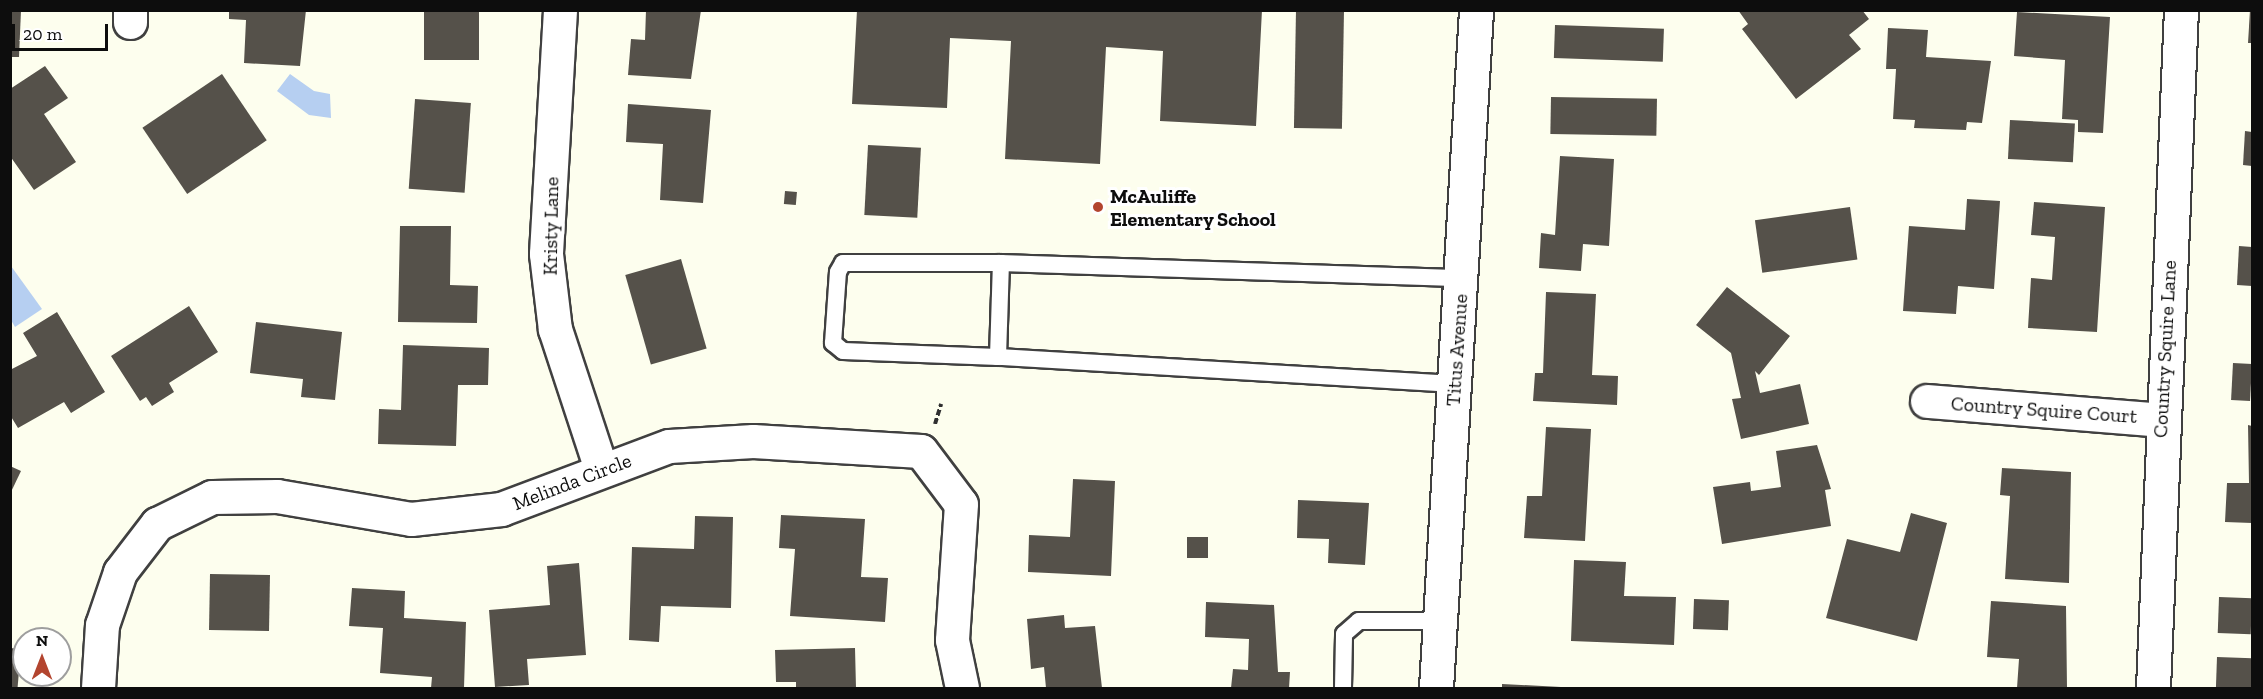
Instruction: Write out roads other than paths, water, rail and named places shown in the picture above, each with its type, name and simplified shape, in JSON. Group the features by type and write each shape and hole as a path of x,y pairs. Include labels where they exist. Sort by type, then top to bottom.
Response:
{"street":[{"name":"Kristy Lane","path":"560,10 546,254 555,329 601,470"},
{"name":"Titus Avenue","path":"1436,688 1437,621 1462,278 1476,10"},
{"name":"Country Squire Lane","path":"2153,688 2162,420 2181,10"},
{"name":"Country Squire Court","path":"1927,401 2162,420"},
{"name":"Melinda Circle","path":"98,688 102,625 120,572 157,524 212,497 277,496 411,519 501,509 669,446 742,441 921,451 961,504 952,640 962,688"}],"lane":[{"path":"1455,384 998,357 843,351 833,343 838,272 843,264 1001,264 1462,278"},
{"path":"998,357 1001,264"},
{"path":"1343,688 1344,634 1359,621 1437,621"}],"water":[{"path":"290,74 314,91 330,94 331,118 309,115 277,91"},
{"path":"11,266 42,309 15,327 11,320"}],"place":[{"name":"McAuliffe Elementary School","path":"1098,207"}]}
